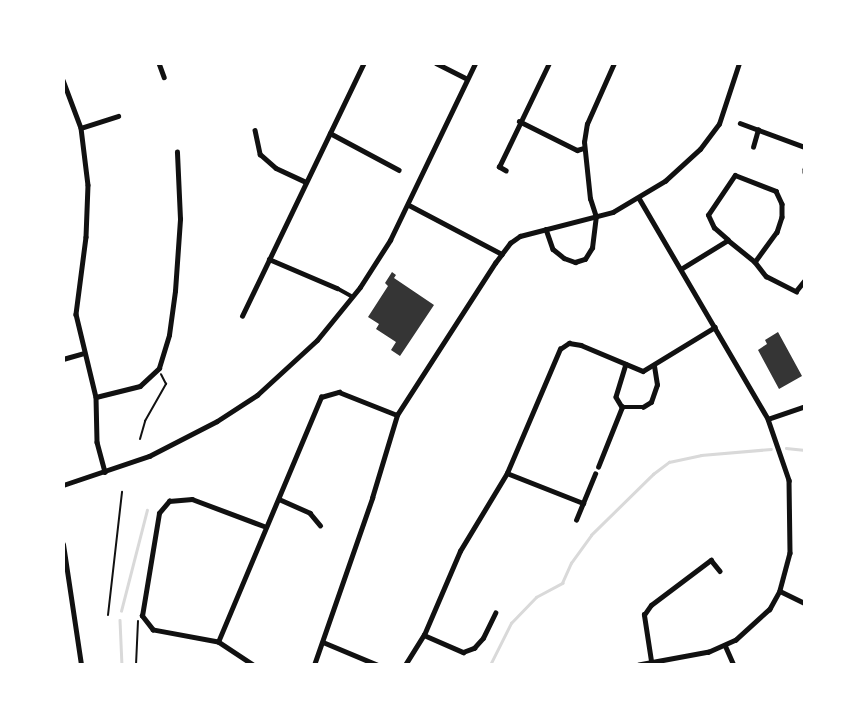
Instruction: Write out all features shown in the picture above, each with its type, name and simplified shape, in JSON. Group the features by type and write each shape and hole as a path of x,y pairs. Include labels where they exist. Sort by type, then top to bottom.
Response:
{"street":[{"path":"159,63 164,77"},
{"path":"242,316 364,63"},
{"path":"436,63 467,79"},
{"path":"63,485 106,473 173,445 235,410 298,359 352,297 384,251 409,205 475,63"},
{"path":"506,171 499,167 549,63"},
{"path":"546,229 553,249 575,262 584,259 592,248 596,217 590,199 584,148 587,124 614,63"},
{"path":"314,665 397,415 502,254 520,236 613,212 639,198 689,160 713,132 726,106 739,63"},
{"path":"63,80 81,128 88,185 86,237 76,314 96,397 97,442 106,473"},
{"path":"81,128 118,116"},
{"path":"519,121 577,150 584,148"},
{"path":"740,124 805,147"},
{"path":"256,130 260,154 276,169 306,182"},
{"path":"752,147 758,130"},
{"path":"330,133 399,170"},
{"path":"96,397 115,395 140,386 159,368 169,335 175,291 180,219 177,152"},
{"path":"755,262 777,232 782,217 782,204 776,191 735,175 708,215 714,228 755,262 766,275 796,291 805,280"},
{"path":"639,198 768,419 789,480 790,553 780,590 757,624 709,652 639,665"},
{"path":"409,205 502,254"},
{"path":"681,269 728,240"},
{"path":"269,259 352,297"},
{"path":"405,665 424,635 460,551 508,473 560,349 569,343 581,345 643,371 715,327"},
{"path":"63,359 84,353"},
{"path":"622,407 616,397 626,364"},
{"path":"622,407 643,407 651,402 657,385 654,366"},
{"path":"218,642 264,526 279,499 321,397 339,392 397,415"},
{"path":"768,419 805,406"},
{"path":"576,520 622,407"},
{"path":"508,473 583,503"},
{"path":"253,665 218,642 153,630 142,616 159,513 169,501 192,499 264,526"},
{"path":"279,499 310,513 320,525"},
{"path":"63,544 81,665"},
{"path":"651,661 644,615 651,605 711,560 720,571"},
{"path":"780,590 805,603"},
{"path":"424,635 463,652 474,648 483,638 495,613"},
{"path":"323,642 378,665"},
{"path":"725,645 734,665"}],"path":[{"path":"141,439 145,421 166,384 159,368"},
{"path":"108,615 122,492"},
{"path":"136,665 138,616"}],"building":[{"path":"392,272 396,275 394,278 434,305 400,356 391,350 396,342 376,329 379,324 368,317 388,286 385,283"},
{"path":"778,332 802,376 779,389 758,350 767,344 765,340"}],"waterway":[{"path":"786,448 805,450"},
{"path":"490,665 511,623 536,597 562,583 571,563 591,535 653,474 669,462 701,455 771,449"},
{"path":"121,611 147,510"},
{"path":"120,620 122,665"}]}
